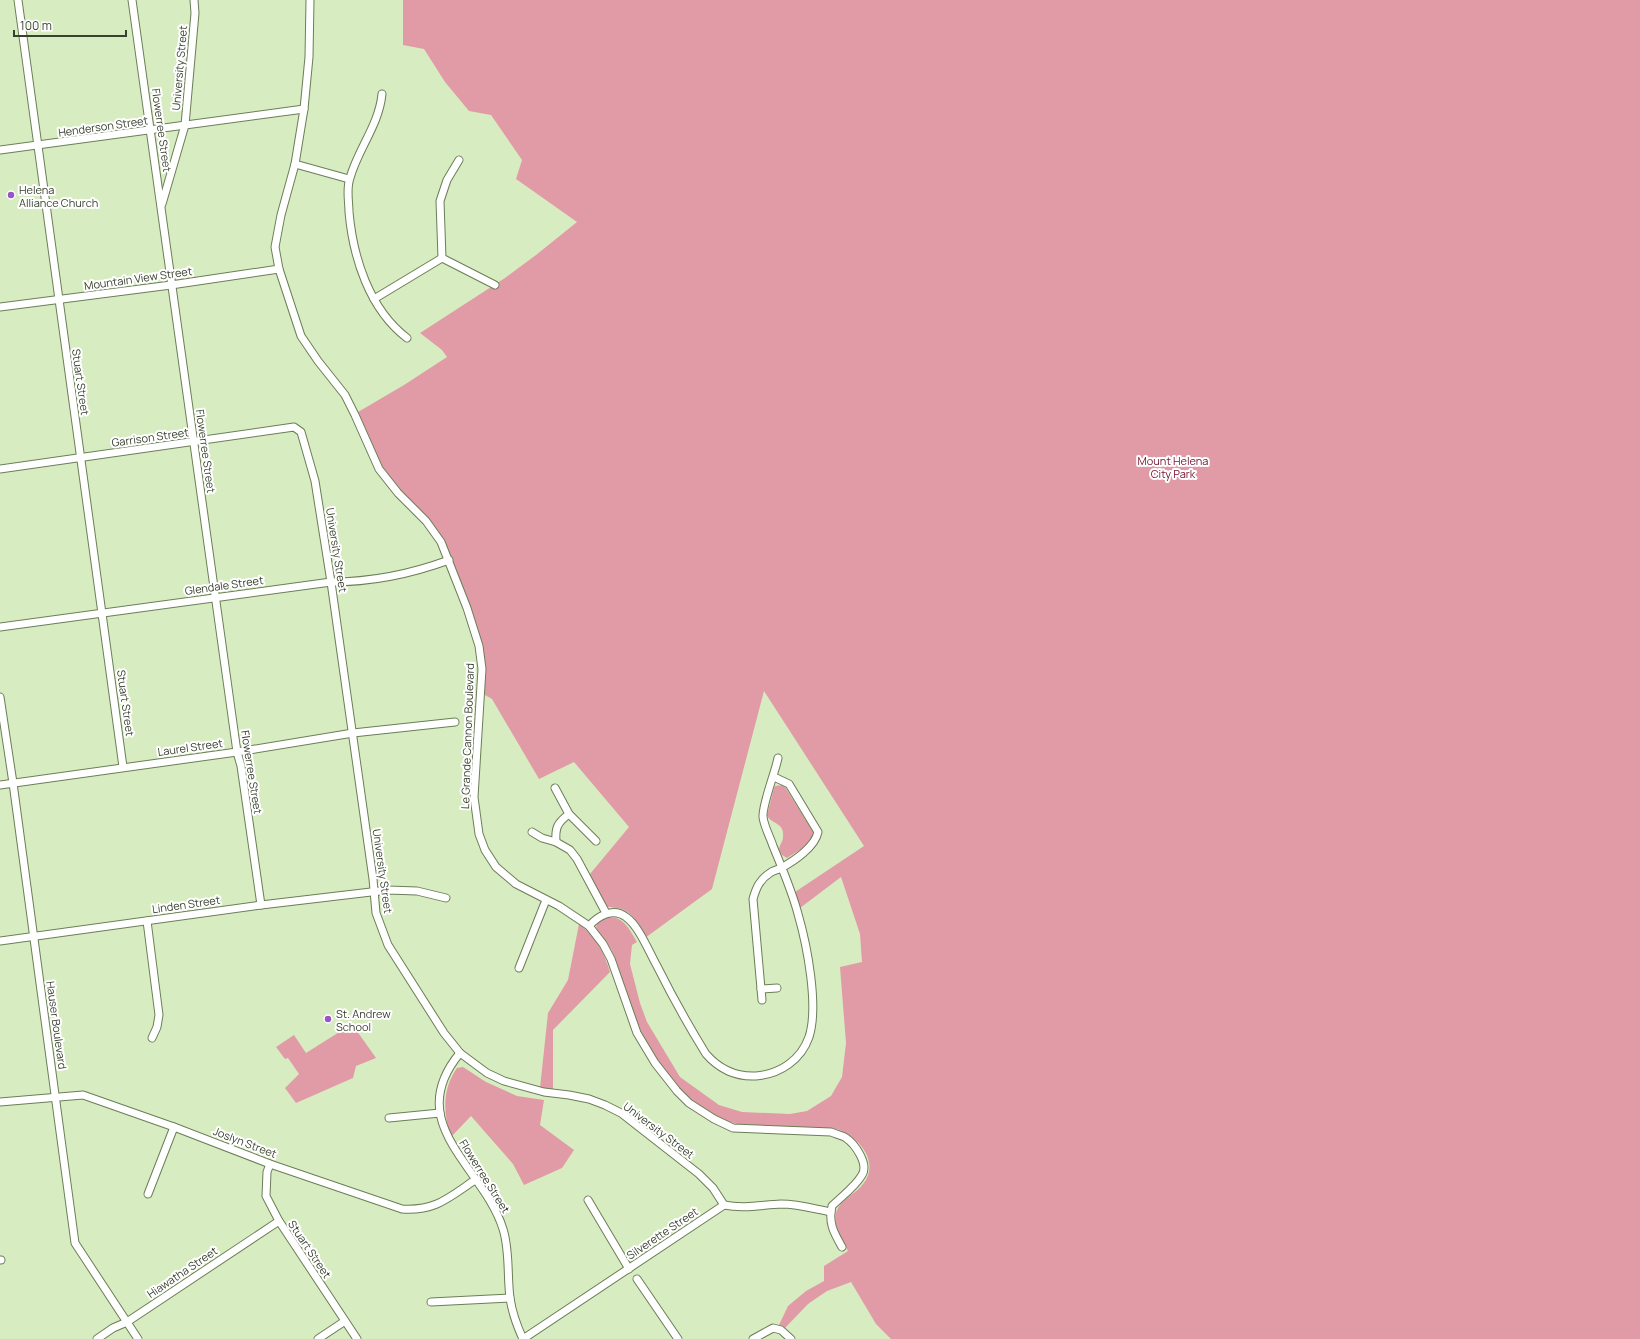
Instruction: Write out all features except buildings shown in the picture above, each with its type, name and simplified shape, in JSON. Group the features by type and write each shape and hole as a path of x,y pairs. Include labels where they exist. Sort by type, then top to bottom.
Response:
{"street":[{"name":"Stuart Street","path":"18,0 123,767"},
{"name":"Flowerree Street","path":"132,0 237,752 261,905"},
{"name":"University Street","path":"161,208 185,125 196,13 194,0"},
{"name":"Le Grande Cannon Boulevard","path":"310,0 309,57 304,109 295,164 281,215 275,247 279,269 301,336 318,361 345,395 356,414 379,469 398,493 426,521 444,548 449,560 479,646 482,669 474,797 478,834 487,854 496,867 505,876 516,884 559,906 589,926 603,944 611,960 638,1033 655,1064 689,1103 714,1119 733,1128 831,1132 846,1138 858,1150 863,1162 864,1173 858,1181 832,1206 831,1212"},
{"path":"382,94 378,114 350,178 348,190 351,234 356,258 374,299 387,318 407,338"},
{"name":"Henderson Street","path":"0,150 304,109"},
{"path":"442,258 440,201 447,180 459,160"},
{"path":"295,164 350,178"},
{"path":"374,299 442,258"},
{"path":"442,258 495,285"},
{"name":"Mountain View Street","path":"0,307 171,285 279,269"},
{"name":"Garrison Street","path":"0,469 294,427 301,432"},
{"name":"University Street","path":"301,432 315,482 331,582 375,892 376,913 388,945 444,1033 460,1053 487,1073 504,1081 544,1092 589,1099 605,1105 621,1114 699,1174 713,1188 724,1206"},
{"name":"Glendale Street","path":"0,627 215,597 331,582 350,582 404,574 449,560"},
{"name":"Hauser Boulevard","path":"0,697 76,1243 138,1339"},
{"name":"Laurel Street","path":"0,785 237,752 353,733 454,722"},
{"path":"589,926 598,916 606,913 620,914 631,921 646,945 699,1043 711,1060 718,1066 742,1076 765,1076 773,1074 789,1064 800,1053 809,1036 812,1016 812,997 804,941 798,914 763,817 778,758"},
{"path":"762,1000 753,898 757,886 770,873 782,868 813,845 817,838 818,832 788,784 774,777"},
{"path":"555,788 569,814 596,841"},
{"path":"556,842 556,828 569,814"},
{"path":"532,832 542,838 556,842 570,850 577,859 606,913"},
{"name":"Linden Street","path":"0,941 261,905 388,890 417,891 446,898"},
{"path":"519,968 546,900"},
{"path":"147,920 159,1016 157,1027 152,1038"},
{"path":"761,989 777,988"},
{"name":"Flowerree Street","path":"460,1053 452,1062 443,1082 440,1095 440,1113 447,1136 494,1207 503,1230 507,1246 510,1298 523,1339"},
{"name":"Joslyn Street","path":"0,1102 83,1095 174,1127 270,1164 402,1209 422,1209 442,1202 475,1180"},
{"path":"389,1118 440,1113"},
{"path":"148,1194 174,1127"},
{"name":"Stuart Street","path":"270,1164 267,1172 266,1196 279,1222 357,1339"},
{"path":"588,1200 629,1269"},
{"path":"724,1206 739,1208 782,1204 831,1212 832,1230 842,1247"},
{"name":"Silverette Street","path":"523,1339 724,1206"},
{"name":"Hiawatha Street","path":"97,1339 113,1328 127,1322 279,1222"},
{"path":"637,1279 678,1339"},
{"path":"431,1302 510,1298"},
{"path":"318,1339 345,1321"},
{"path":"753,1339 773,1328 781,1330 791,1339"}],"green space":[{"name":"Mount Helena City Park","path":"403,0 1640,0 1640,1339 891,1339 876,1324 851,1282 827,1291 808,1304 785,1328 779,1325 788,1306 806,1291 824,1281 824,1266 848,1251 837,1228 835,1218 841,1204 860,1188 868,1176 869,1167 865,1151 852,1137 837,1129 737,1124 718,1117 700,1107 671,1079 648,1045 631,1008 613,953 596,927 599,920 607,918 618,919 626,925 637,942 632,945 630,964 640,1003 647,1022 680,1077 719,1105 742,1112 790,1114 807,1111 831,1096 842,1077 846,1043 840,967 862,962 860,934 841,877 800,908 795,892 864,846 764,691 712,889 645,938 637,922 628,912 619,908 604,906 590,874 629,827 574,762 539,779 492,699 485,695 485,670 481,641 450,553 438,535 382,470 358,412 404,385 447,357 442,350 420,333 505,278 577,222 516,179 522,160 491,115 469,111 445,82 424,49 403,45"},
{"path":"783,785 814,833 812,842 787,858 782,855 779,850 783,839 782,828 767,815 775,786"},
{"path":"579,924 595,939 599,945 610,972 553,1030 553,1090 540,1088 548,1013 568,980"},
{"path":"352,1024 376,1058 356,1066 353,1078 296,1103 285,1088 299,1074 288,1058 285,1059 276,1047 294,1035 306,1053"},
{"path":"463,1067 486,1082 517,1096 544,1100 540,1125 574,1150 562,1168 524,1185 513,1164 471,1116 451,1137 445,1111 446,1093 452,1076 457,1068"}],"place":[{"name":"Helena Alliance Church","path":"11,195"},
{"name":"St. Andrew School","path":"328,1019"}]}
